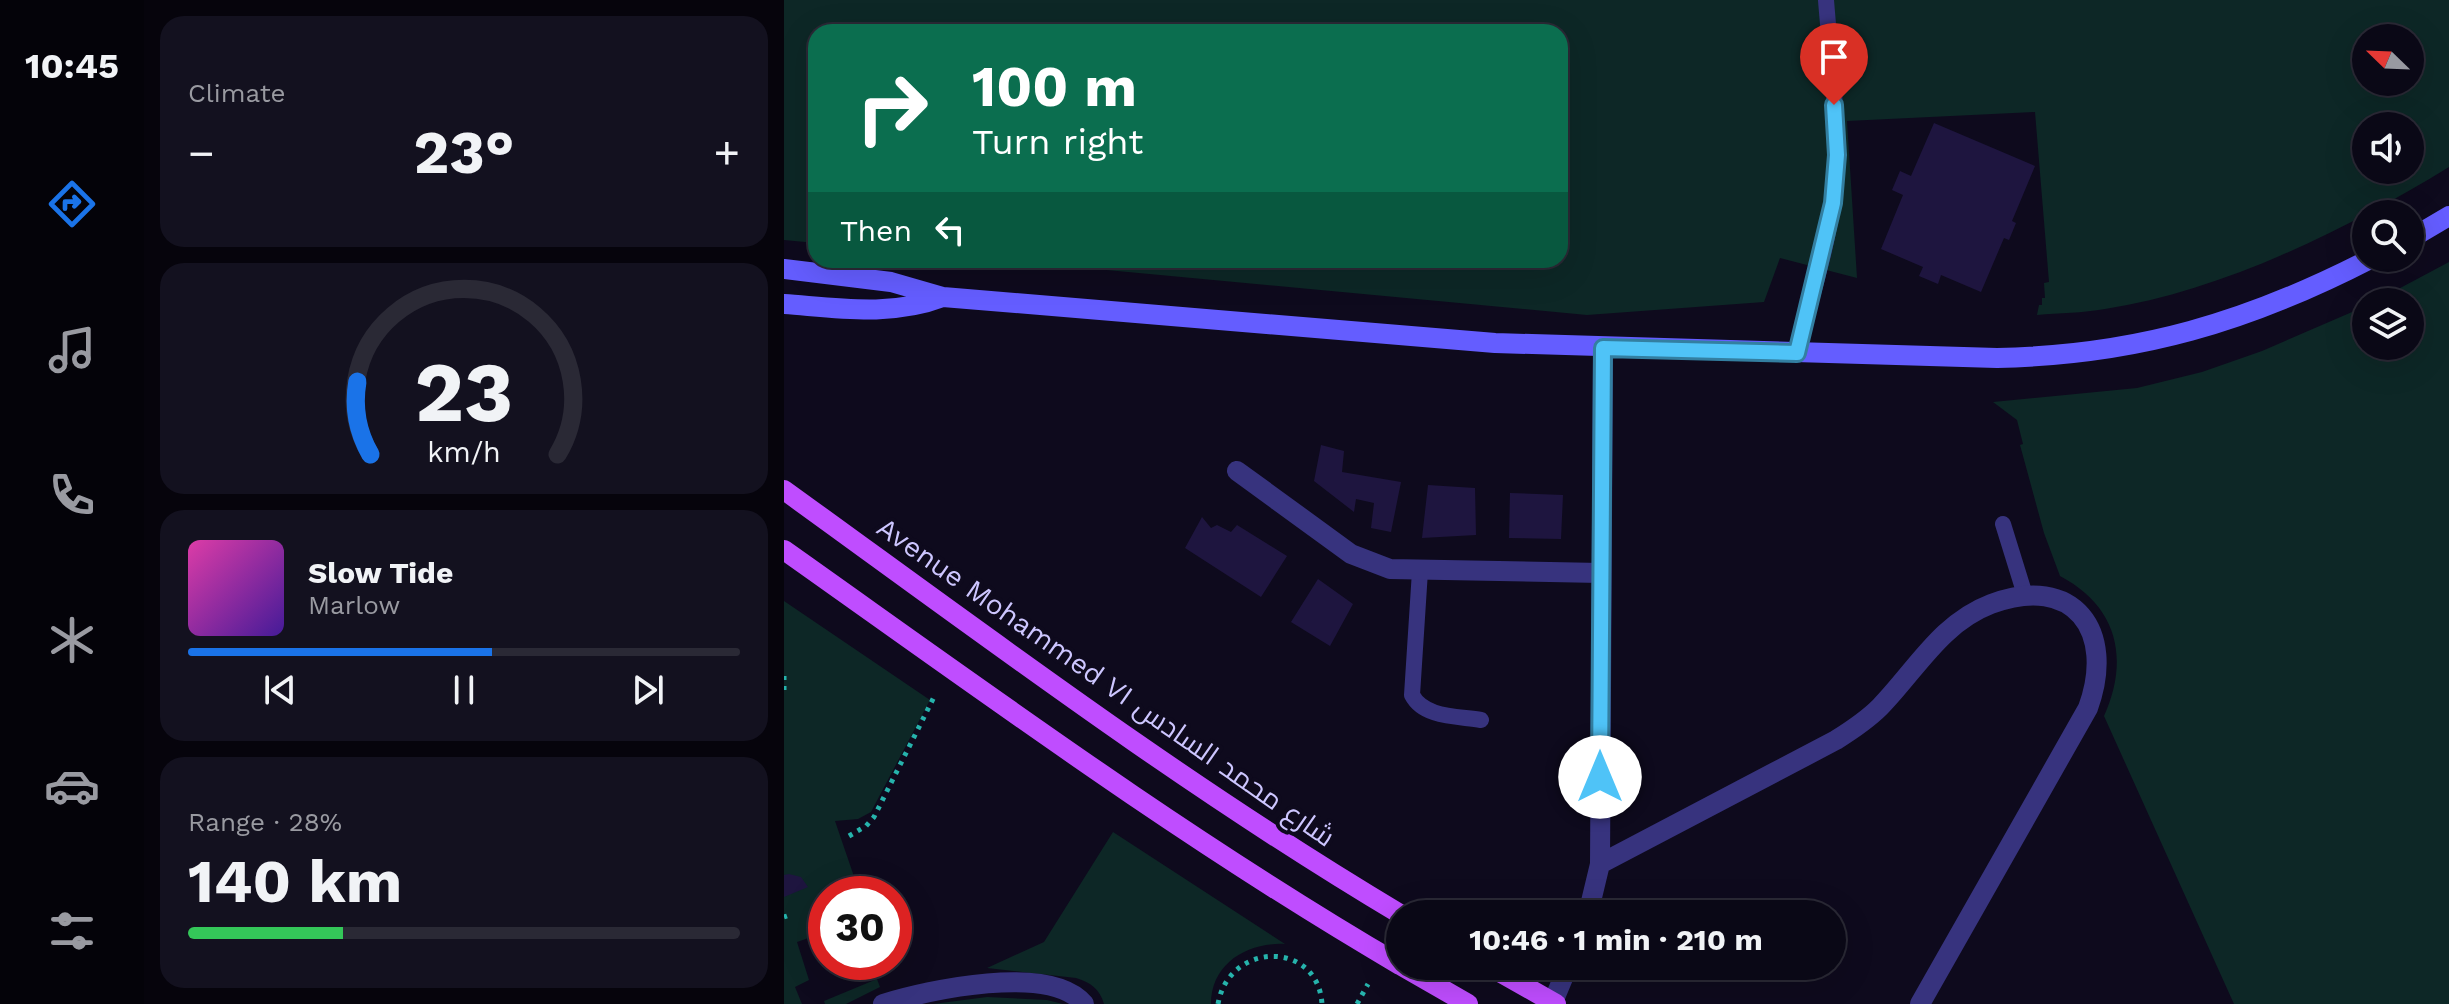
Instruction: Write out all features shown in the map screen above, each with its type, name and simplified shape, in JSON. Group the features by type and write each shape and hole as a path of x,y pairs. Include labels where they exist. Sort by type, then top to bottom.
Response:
{"main road":[{"name":"Avenue Mohammed VI شارع محمد السادس","path":"784,490 1160,761 1246,819 1386,905"},
{"path":"784,550 1211,849 1312,914 1386,956"},
{"path":"784,561 813,571"},
{"path":"1427,980 1468,1004"},
{"path":"1514,980 1555,1003"}],"street":[{"path":"2424,231 2449,216"},
{"path":"784,269 891,282 943,297 1408,337 1603,348 1997,358 2049,357 2153,341 2254,313 2352,267"},
{"path":"784,304 881,311 903,309 943,297"},
{"path":"1591,900 1600,864 1603,348"},
{"path":"1237,471 1351,554 1390,569 1601,573"},
{"path":"1600,864 1836,740 1879,708 1959,620 1995,602 2025,595 2060,599 2088,621 2098,656 2095,691 1920,1004"},
{"path":"1555,1003 1563,980"},
{"path":"883,1004 939,991 1001,983 1030,983 1067,990 1084,1004"}],"lane":[{"path":"1797,353 1829,227 1835,179 1836,131 1826,0"},
{"path":"2003,524 2025,595"},
{"path":"1420,571 1412,695 1416,702 1430,711 1481,720"}],"path":[{"path":"784,676 784,692"},
{"path":"849,836 874,817 934,697"},
{"path":"1218,1004 1222,987 1230,975 1255,958 1269,956 1284,957 1298,963 1317,985 1322,1004"},
{"path":"1357,1004 1368,984"}],"green space":[{"path":"784,0 2449,0 2449,167 2424,182 2424,112 2352,112 2352,184 2420,184 2392,200 2352,200 2352,222 2239,273 2149,300 2097,310 2037,315 2042,298 2045,298 2044,283 2049,282 2035,112 1847,121 1857,278 1780,258 1764,302 1587,315 1085,268 1568,268 1568,24 808,24 808,242 784,240"},
{"path":"2449,262 2449,1004 2234,1004 2104,716 2112,695 2117,654 2106,618 2095,602 2060,576 2044,533 2020,445 2023,444 2017,420 1993,402 2137,388 2202,372 2262,351 2352,312 2352,360 2424,360 2424,288 2400,288"},
{"path":"784,601 930,700 871,812 858,819 835,821 854,876 808,876 808,938 797,942 809,980 795,987 802,1004 784,1004"},
{"path":"1113,832 1285,944 1258,947 1234,958 1217,977 1211,1004 1104,1004 1094,987 1076,978 987,968 1044,942"},
{"path":"875,980 880,987 846,1004 825,1004 824,1001"},
{"path":"987,997 1047,1000 1063,1004 933,1004"}],"building":[{"path":"1934,123 2035,166 2012,221 2016,223 2009,240 2004,238 1981,292 1941,275 1938,284 1919,276 1923,267 1881,249 1903,195 1892,190 1900,171 1911,176"},
{"path":"1321,445 1344,451 1342,472 1401,482 1391,532 1371,528 1374,503 1356,499 1354,512 1314,481"},
{"path":"1428,485 1475,488 1476,535 1422,538"},
{"path":"1510,493 1563,495 1561,539 1509,538"},
{"path":"1202,517 1211,528 1217,525 1231,532 1237,525 1287,556 1261,597 1185,548"},
{"path":"1318,579 1353,604 1330,646 1291,622"},
{"path":"784,875 801,877 808,887 784,897"}],"route":[{"path":"1600,777 1603,348 1797,353 1833,203 1837,155 1834,105"}]}
